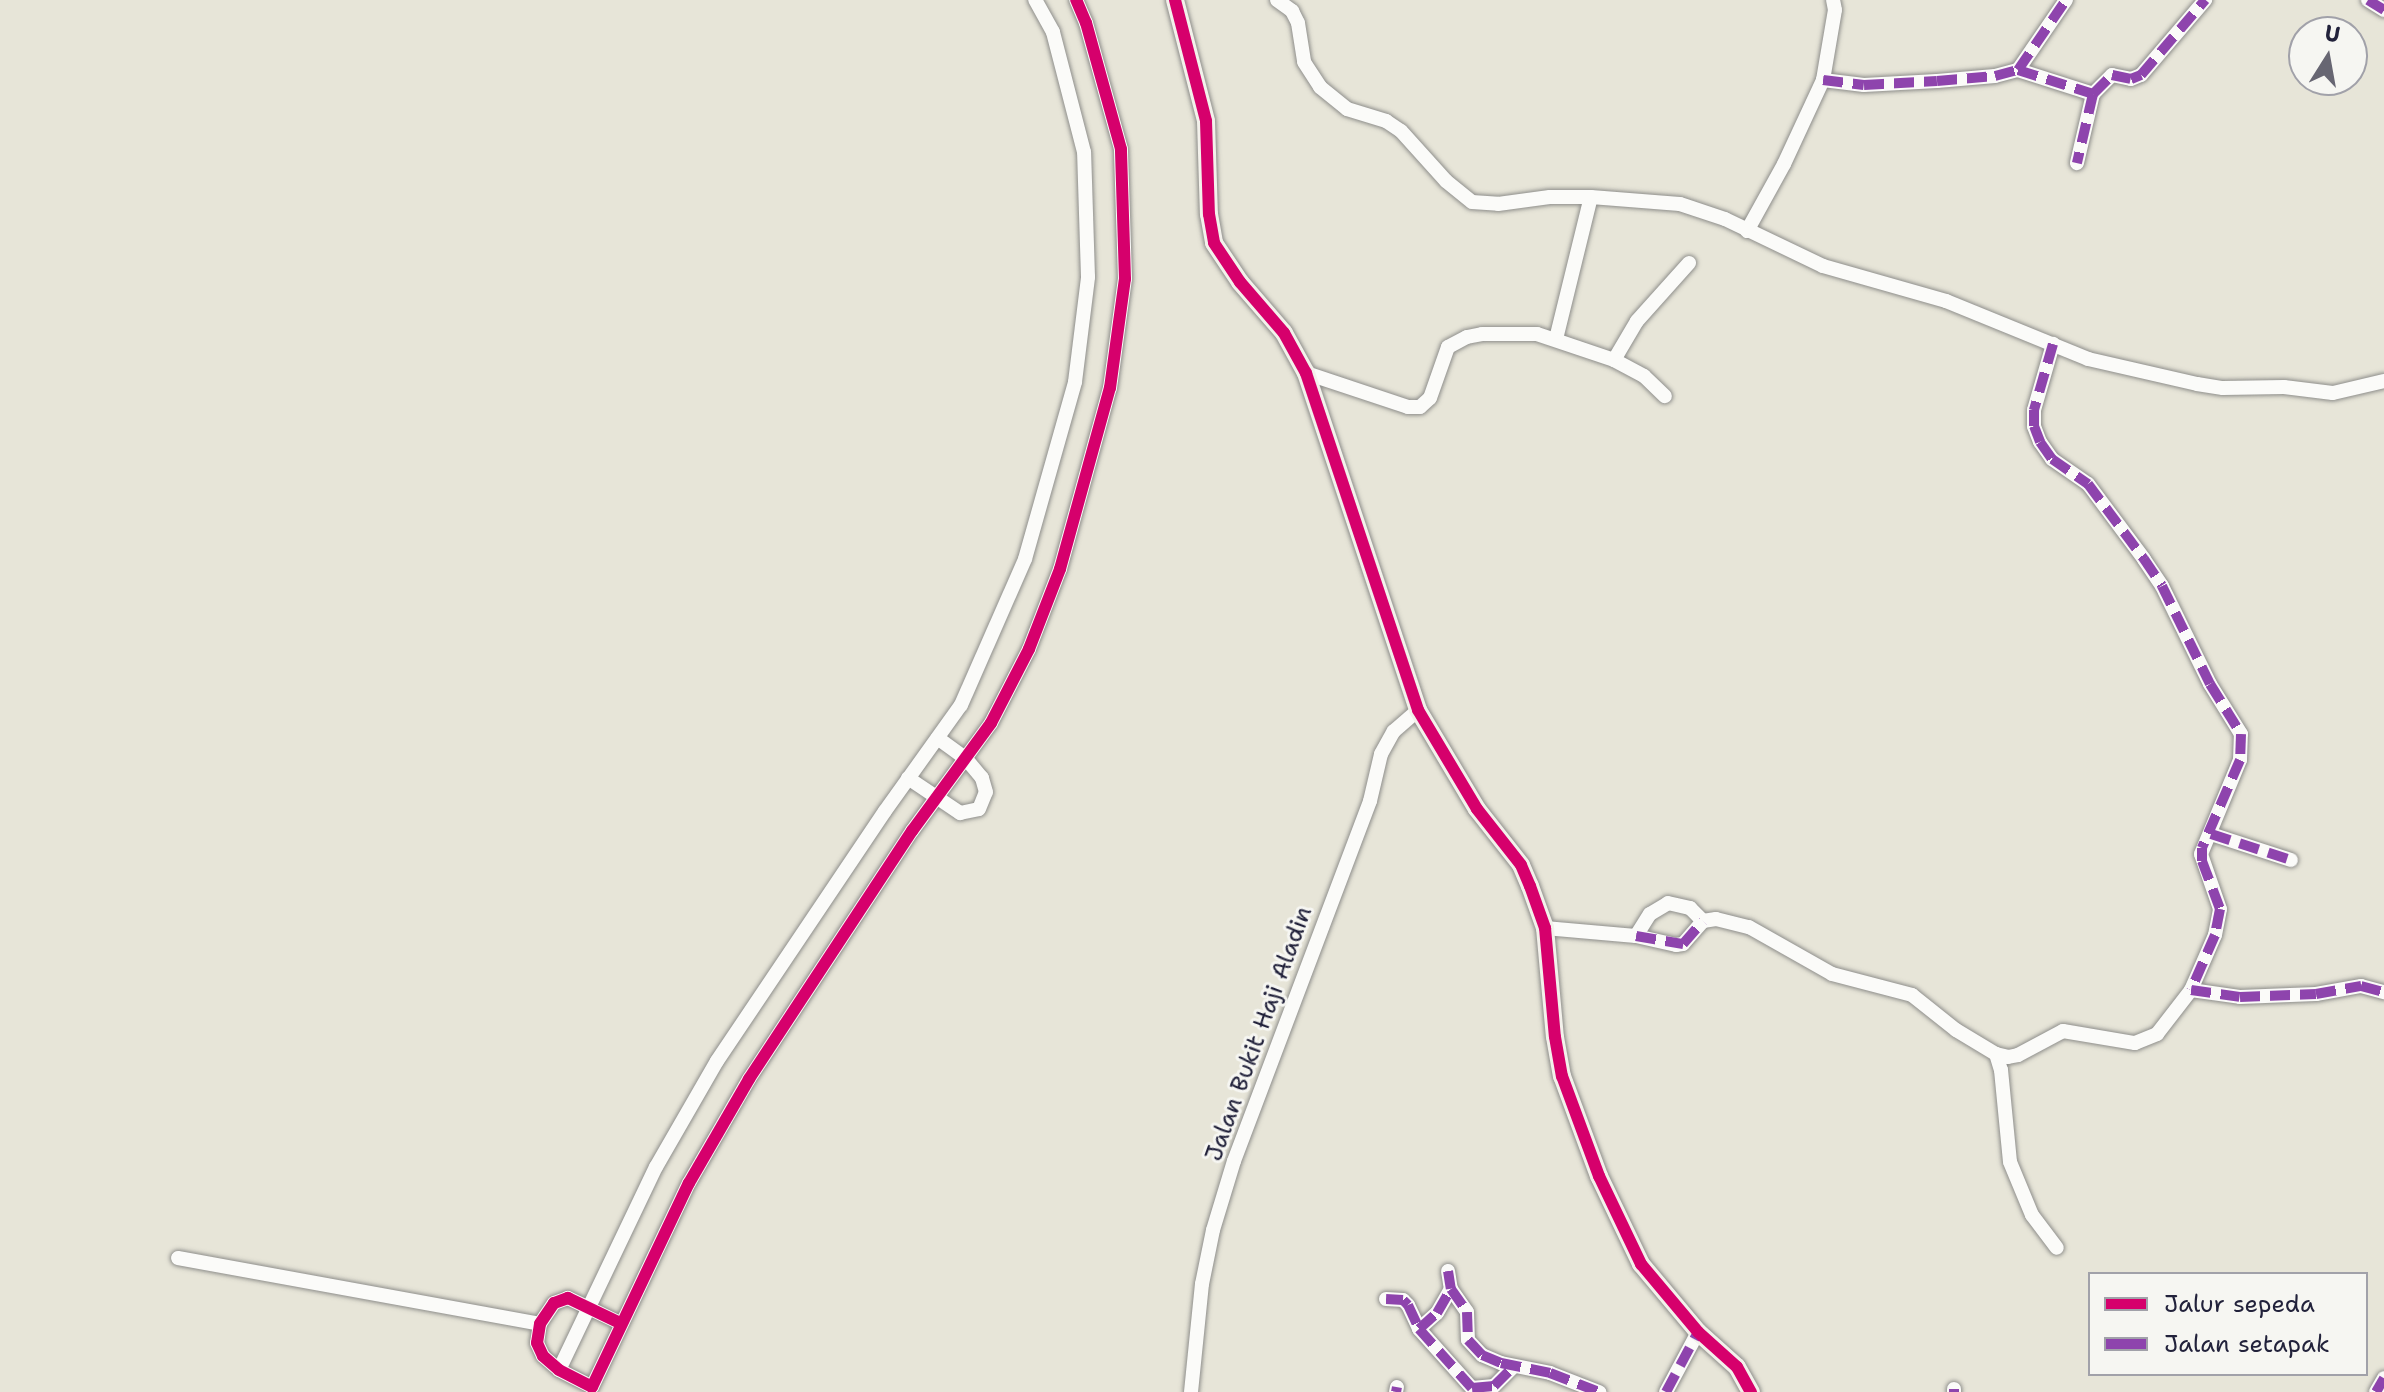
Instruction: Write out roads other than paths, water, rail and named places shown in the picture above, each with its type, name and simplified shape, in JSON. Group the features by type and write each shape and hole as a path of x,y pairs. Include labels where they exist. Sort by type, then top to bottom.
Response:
{"street":[{"path":"559,1370 656,1167 717,1061 908,778 961,705 1025,559 1075,382 1088,277 1084,152 1053,32 1035,0"},
{"path":"620,1323 568,1298 554,1303 540,1324 537,1343 543,1356 559,1370 592,1387 689,1183 749,1079 936,798 991,723 1045,609 1060,569 1110,388 1125,279 1121,149 1086,23 1076,0"},
{"path":"1175,0 1206,121 1209,214 1214,243 1240,282 1284,333 1306,373 1418,710 1477,809 1521,865 1545,928 1562,1076 1599,1176 1641,1264 1698,1332 1737,1367 1751,1392"},
{"path":"1277,0 1292,11 1298,23 1304,62 1320,87 1347,109 1386,121 1401,131 1462,196 1481,204 1591,197 1680,204 1702,209 1823,266 1946,301 2111,366 2223,388 2284,387 2333,393 2384,381"},
{"path":"1747,231 1784,164 1823,80 1835,10 1833,0"},
{"path":"2018,70 2066,0"},
{"path":"2077,163 2093,94 2112,75 2131,79 2141,75 2205,0"},
{"path":"2368,0 2384,10"},
{"path":"1823,80 1864,85 1995,76 2018,70 2093,94"},
{"path":"1556,339 1591,197"},
{"path":"1614,360 1637,321 1689,263"},
{"path":"1306,373 1408,407 1420,407 1430,398 1443,354 1467,337 1503,333 1556,339 1614,360 1644,376 1665,396"},
{"path":"1545,928 1636,936 1683,944 1703,921 1716,919 1749,927 1832,974 1912,995 1956,1030 1996,1054 2018,1055 2063,1031 2111,1041 2147,1041 2157,1034 2191,990 2218,920 2220,909 2201,854 2240,760 2241,734 2210,684 2162,586 2128,536 2088,484 2052,459 2040,442 2034,426 2034,410 2053,344"},
{"name":"Jalan Bukit Haji Aladin","path":"1191,1392 1202,1284 1213,1230 1234,1161 1370,801 1381,754 1394,731 1418,710"},
{"path":"908,778 960,813 979,809 986,792 982,778 965,758 937,738"},
{"path":"2211,834 2291,860"},
{"path":"1636,936 1650,914 1668,903 1690,908 1703,921"},
{"path":"2191,990 2240,997 2316,994 2361,986 2384,992"},
{"path":"1996,1054 2001,1070 2010,1162 2032,1215 2057,1248"},
{"path":"178,1258 540,1324"},
{"path":"1448,1271 1451,1289 1467,1312 1466,1331 1474,1349 1514,1366 1550,1373 1599,1392"},
{"path":"1419,1329 1437,1313 1451,1289"},
{"path":"1386,1299 1403,1300 1419,1329 1453,1370 1477,1391 1494,1386 1514,1366"},
{"path":"1666,1392 1698,1332"},
{"path":"2376,1392 2384,1378"}]}
